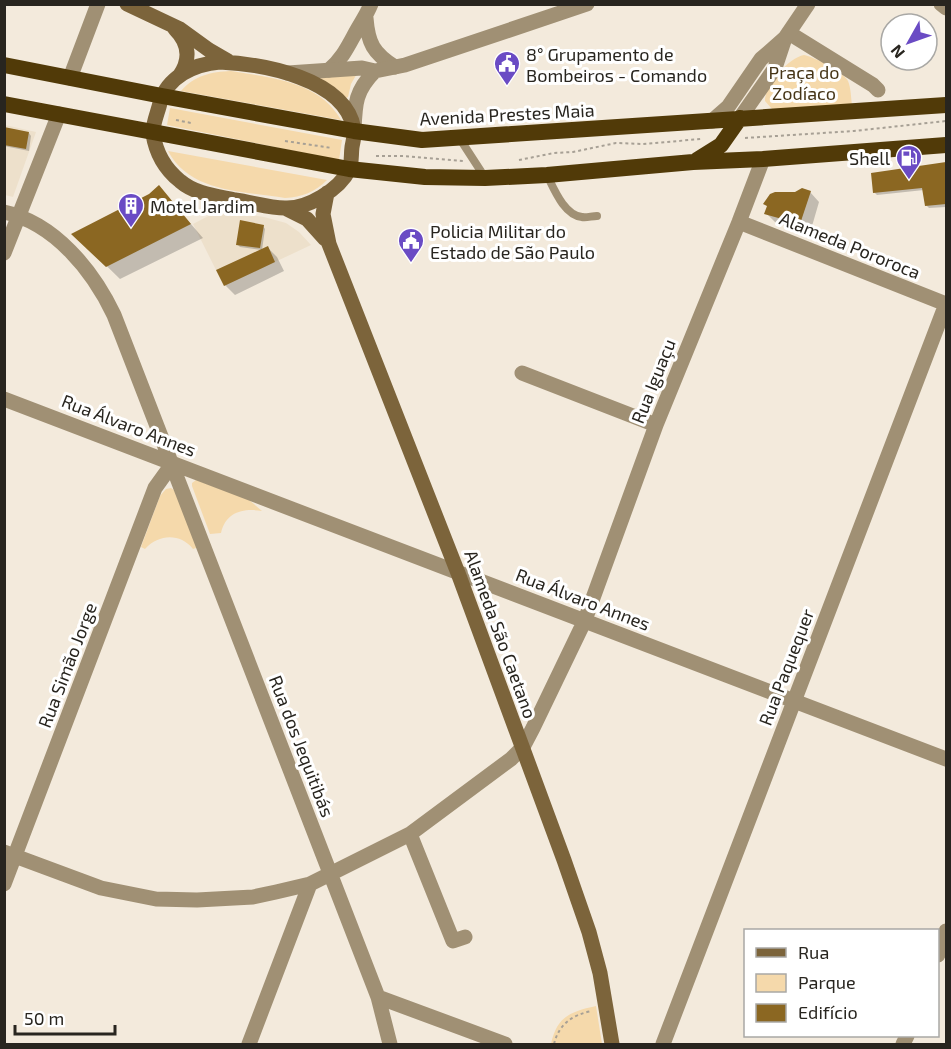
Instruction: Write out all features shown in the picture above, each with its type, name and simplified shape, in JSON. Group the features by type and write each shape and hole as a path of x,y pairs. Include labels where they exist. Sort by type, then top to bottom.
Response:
{"highway":[{"name":"Avenida Prestes Maia","path":"4,65 354,131 422,140 946,105"},
{"path":"4,104 349,169 426,177 485,178 548,175 693,162 946,145"},
{"path":"693,162 732,139 740,118"}],"main road":[{"path":"127,4 180,29 230,62"},
{"path":"170,24 179,33 187,51 185,66 162,96 152,132 160,157 181,182 207,195 285,208 314,201 327,193 349,169 354,131 343,106 332,95 304,78 230,62 212,62 180,75"},
{"name":"Alameda São Caetano","path":"327,193 322,214 329,244 458,573 589,932 600,973 612,1044"},
{"name":"Alameda São Caetano","path":"285,208 307,219 329,244"}],"street":[{"path":"70,78 99,4"},
{"path":"354,131 357,95 375,72 587,4"},
{"path":"740,118 775,68 787,36 808,4"},
{"path":"941,4 946,8"},
{"path":"369,11 369,42 383,60 395,67"},
{"path":"329,70 343,57 369,11"},
{"path":"787,36 878,90"},
{"path":"712,121 728,107 761,59 787,36"},
{"path":"288,73 362,68 375,72"},
{"path":"4,253 12,214 58,114"},
{"name":"Rua Iguaçu","path":"523,747 585,620 656,425 763,159"},
{"name":"Rua dos Jequitibás","path":"12,214 40,226 61,243 79,261 106,299 173,463 378,997 390,1044"},
{"name":"Alameda Pororoca","path":"739,222 946,304"},
{"name":"Rua Paquequer","path":"663,1044 946,304"},
{"path":"522,373 656,425"},
{"name":"Rua Álvaro Annes","path":"4,399 946,759"},
{"name":"Rua Simão Jorge","path":"4,884 10,854 155,488 173,463"},
{"path":"10,854 101,888 156,899 197,900 253,897 310,884 410,834 511,759 523,747"},
{"path":"410,834 453,941 465,937"},
{"path":"249,1044 310,884"},
{"path":"939,952 946,931"},
{"path":"378,997 505,1044"}],"lane":[{"path":"460,139 485,178"},
{"path":"548,175 566,207 574,215 597,216"}],"path":[{"path":"176,120 196,124"},
{"path":"512,161 616,143 643,144 854,131 946,121"},
{"path":"282,140 332,148"},
{"path":"371,156 404,156 473,162"},
{"path":"554,1044 560,1029 572,1018 579,1014 606,1009"}],"shaded area":[{"path":"5,125 36,132 13,197 5,195"},
{"path":"220,210 286,223 299,232 311,245 224,286 193,224"}],"green space":[{"name":"Praça do Zodíaco","path":"804,55 828,65 845,77 850,87 852,105 772,109 765,101 773,80 791,61"},
{"path":"359,70 346,98 314,74"},
{"path":"231,71 278,79 307,89 332,107 341,120 181,91 192,81 204,75"},
{"path":"170,108 342,140 339,160 167,125"},
{"path":"168,151 327,180 313,191 285,198 219,188 190,175 178,165"},
{"path":"196,480 248,499 262,511 248,510 236,513 227,520 221,533 210,534 192,486"},
{"path":"166,489 174,490 199,547 193,549 182,540 169,537 157,540 145,549 141,547 160,496"},
{"path":"596,1006 602,1044 551,1044 557,1028 566,1017"}],"building":[{"path":"4,127 29,132 26,149 4,145"},
{"name":"Shell","path":"946,162 946,204 925,206 922,188 873,193 871,173"},
{"name":"Motel Jardim","path":"159,185 191,224 106,267 71,234 149,194"},
{"path":"802,188 811,191 800,224 764,214 767,206 763,204 770,194 795,192"},
{"path":"240,220 264,225 260,248 236,245"},
{"path":"268,246 275,262 224,286 216,270"}],"place":[{"name":"8° Grupamento de Bombeiros - Comando","path":"507,87"},
{"name":"Shell","path":"909,181"},
{"name":"Motel Jardim","path":"131,229"},
{"name":"Policia Militar do Estado de São Paulo","path":"411,264"}]}
